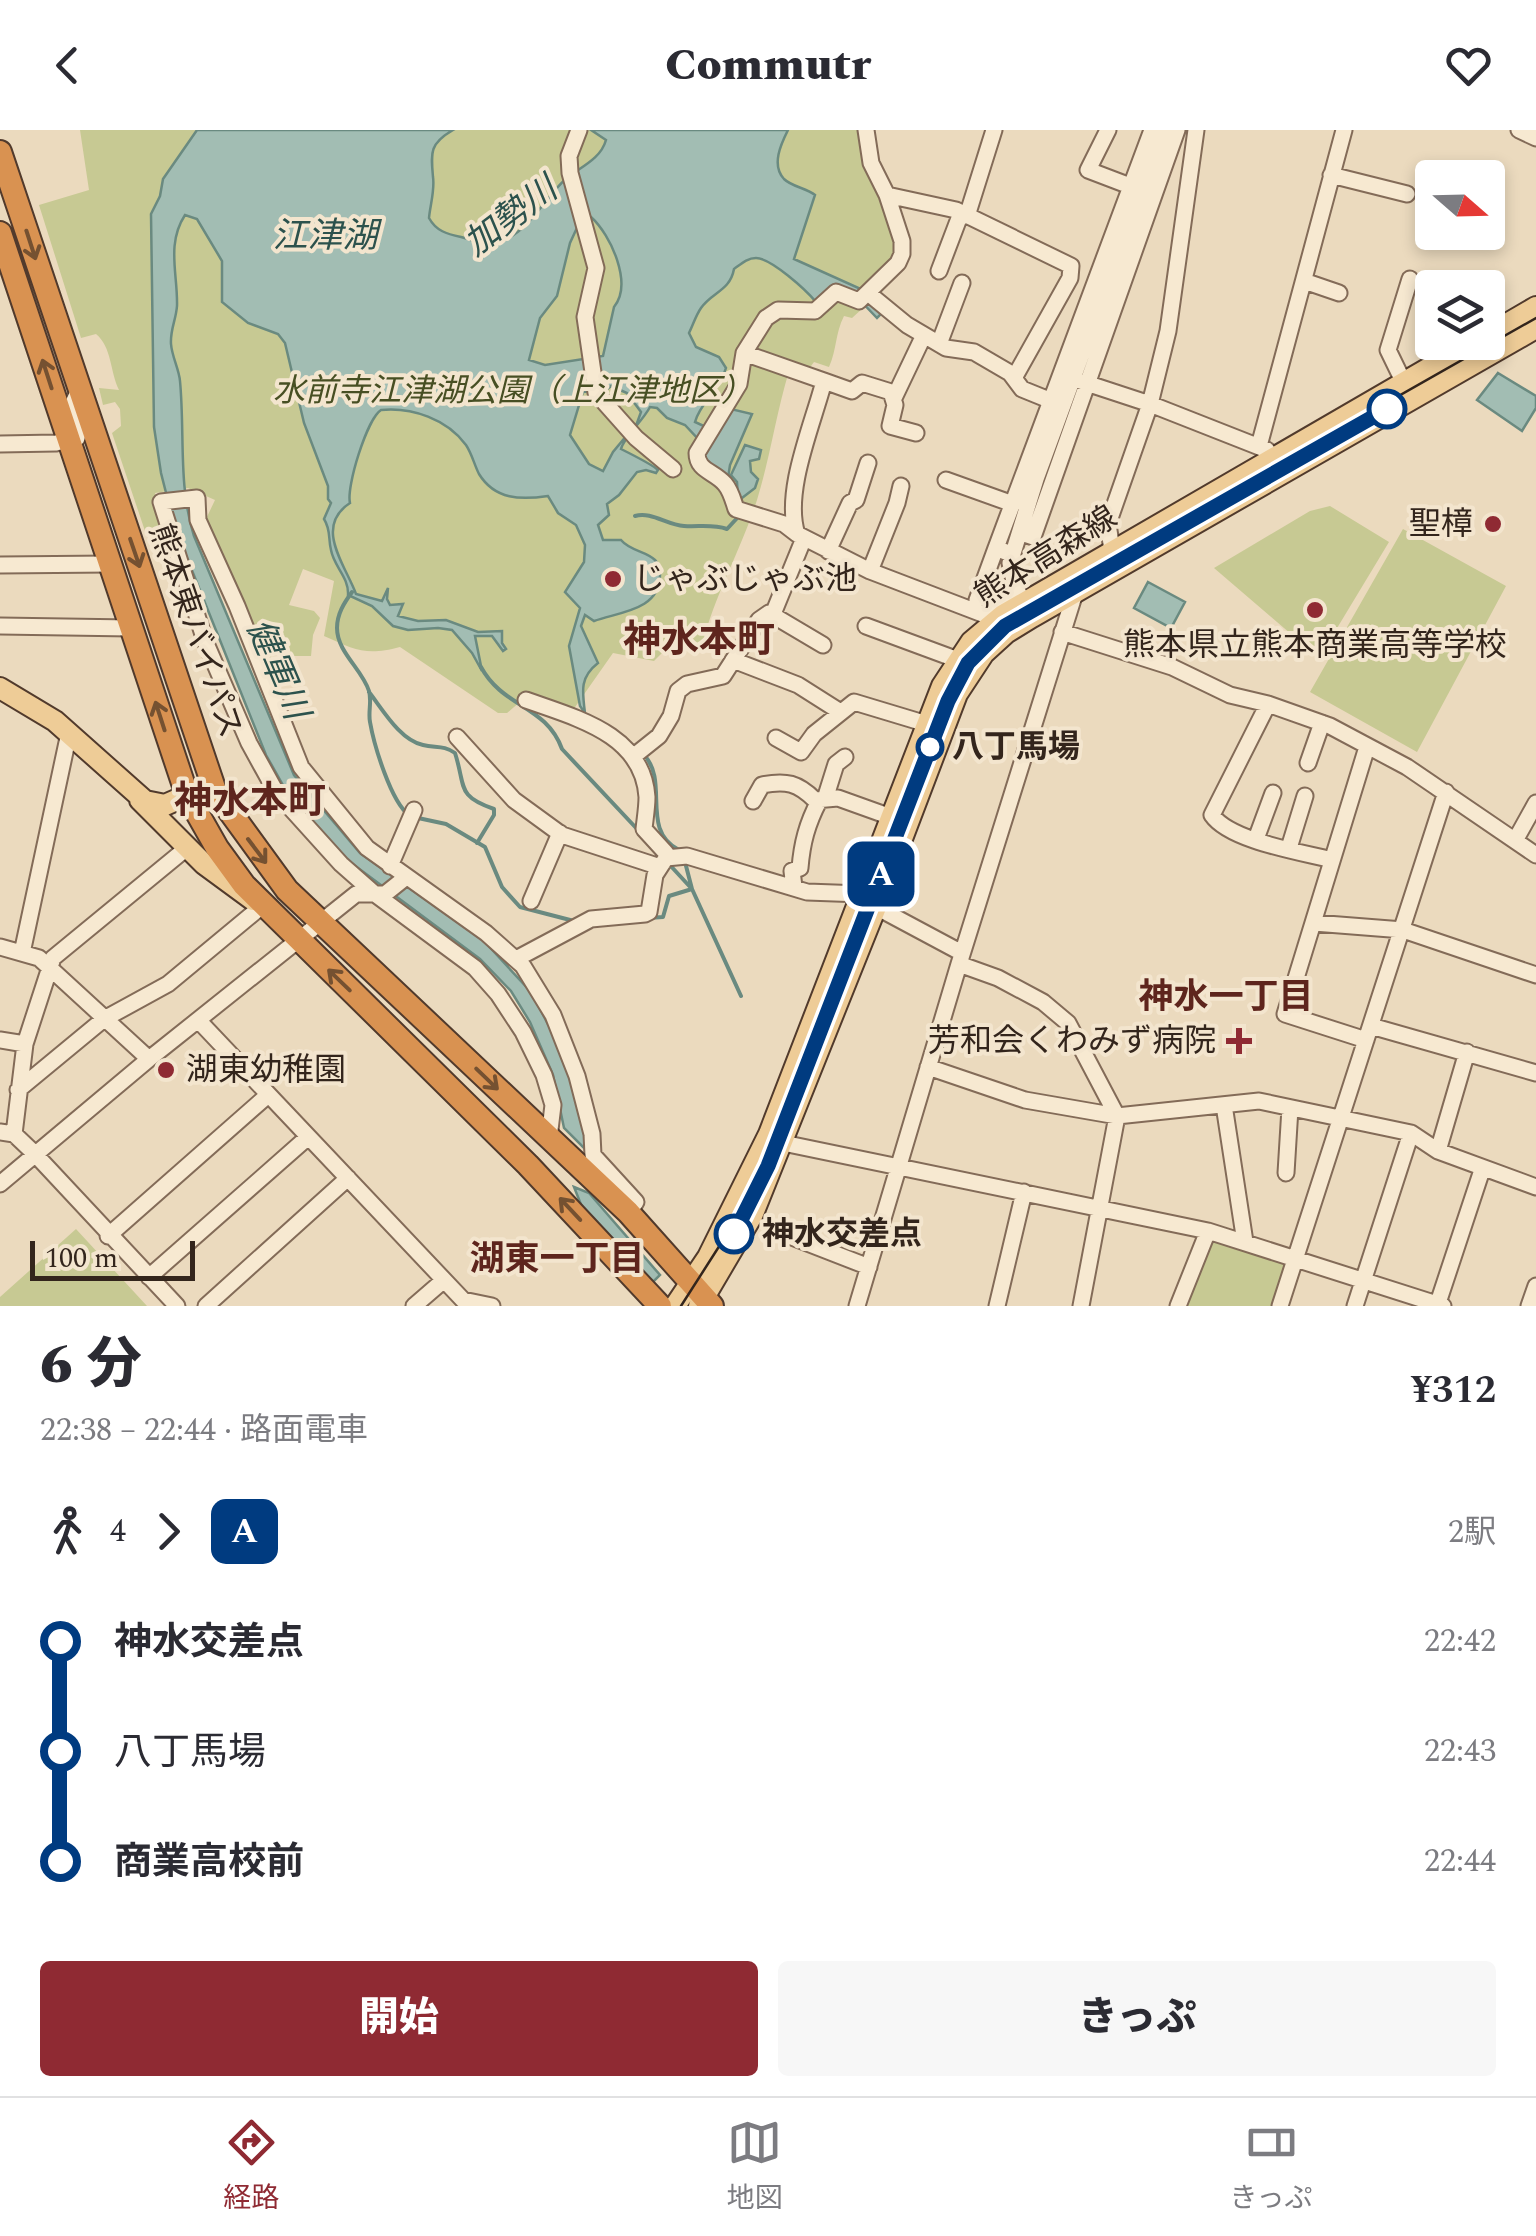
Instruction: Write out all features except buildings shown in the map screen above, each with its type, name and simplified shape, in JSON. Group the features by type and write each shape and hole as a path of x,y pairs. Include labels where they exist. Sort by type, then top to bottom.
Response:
{"highway":[{"name":"熊本東バイパス","path":"0,152 215,792 287,890 628,1212 701,1298"},
{"name":"熊本東バイパス","path":"0,233 187,795 217,848 265,908 528,1165 660,1306"}],"main road":[{"path":"1505,325 1536,307"},
{"name":"熊本高森線","path":"701,1298 716,1244 769,1134 958,694 984,654 1006,633 1025,604 1075,592 1536,328"},
{"name":"熊本高森線","path":"675,1306 701,1298 752,1216 783,1143 869,900 892,817 926,724 958,660 989,624 1443,360"},
{"path":"0,688 38,709 69,733 231,887 265,908"},
{"path":"132,792 156,806 199,790 215,792"}],"street":[{"path":"578,130 568,156 596,268 586,317 596,393 631,432 673,469"},
{"path":"864,296 898,263 902,254 888,195 872,163 866,130"},
{"path":"939,272 994,130"},
{"path":"1108,130 1088,170 1130,186"},
{"path":"1057,403 1022,389 1014,378 974,352 946,348 864,296 836,292 815,311 778,310 766,318 744,353 739,384 696,460 726,486 736,509 784,524 870,571 985,615 1025,604 1012,578 1013,555 1057,403 1152,130"},
{"path":"1022,533 1033,537 1080,381 1164,130"},
{"path":"977,600 1057,403 1080,381 1177,130"},
{"path":"1112,550 1108,524 1150,404 1168,331 1196,130"},
{"path":"1260,446 1344,130"},
{"path":"1518,130 1536,138"},
{"path":"1331,175 1407,194"},
{"path":"888,195 964,214 1070,266 1070,278 1014,378"},
{"path":"1304,280 1339,292"},
{"path":"1404,383 1388,350 1410,280"},
{"path":"939,344 962,282"},
{"path":"916,432 890,426 894,398 924,335"},
{"path":"744,353 852,391 862,383 890,392 894,398"},
{"path":"1080,381 1280,455"},
{"path":"774,614 801,536 792,520 793,497 824,382"},
{"path":"0,444 76,438 80,432 72,403 79,390"},
{"path":"828,551 850,503 856,500 868,463"},
{"path":"946,480 1013,504"},
{"path":"870,571 900,486"},
{"path":"550,1138 553,1105 544,1075 498,994 475,968 341,864 276,792 249,743 205,641 161,502 197,498 198,520 237,606 301,768 368,848 486,933 516,960 553,1015 592,1134 593,1155 636,1202 628,1212"},
{"path":"996,548 1013,555"},
{"path":"0,565 110,564"},
{"path":"859,1305 1075,592"},
{"path":"634,756 666,726 678,692 696,681 718,680 769,612 823,645"},
{"path":"0,626 131,628"},
{"path":"866,626 958,660"},
{"path":"1062,632 1172,667 1230,695 1322,723 1446,792 1536,855"},
{"path":"733,660 798,685 839,711"},
{"path":"516,960 591,919 649,912 655,874 666,853 644,829 647,800 634,756 604,732 526,700"},
{"path":"776,738 801,752 839,711 858,702 926,724"},
{"path":"1268,704 1212,815 1218,824 1256,839 1332,860"},
{"path":"1308,763 1322,723"},
{"path":"22,952 69,733"},
{"path":"457,737 514,800 560,833 663,863 687,856 807,892 869,900 961,958 1043,1002 1068,1023 1116,1116 1081,1306"},
{"path":"1368,747 1285,1014 1468,1052 1536,1073"},
{"path":"794,888 792,871 800,868 800,850 836,764 845,756"},
{"path":"753,801 762,785 792,782 822,800 838,798 892,817"},
{"path":"1280,1306 1446,792"},
{"path":"1256,839 1274,793"},
{"path":"1289,848 1305,796"},
{"path":"1516,840 1536,803"},
{"path":"390,866 414,810"},
{"path":"531,901 560,833"},
{"path":"177,1306 34,1153 7,1133 25,1044 54,958 188,847"},
{"path":"0,1184 356,894 380,894 405,878"},
{"path":"18,1090 104,1019 168,984 265,908"},
{"path":"1314,923 1403,930 1536,975"},
{"path":"0,947 39,958 50,966 149,1059"},
{"path":"199,1020 463,1300 492,1306"},
{"path":"0,1040 25,1044"},
{"path":"1438,1151 1468,1052"},
{"path":"928,1067 1026,1100 1116,1116 1259,1101 1411,1133 1438,1151 1536,1187"},
{"path":"108,1236 268,1094"},
{"path":"1224,1105 1245,1242"},
{"path":"1286,1172 1290,1108"},
{"path":"1355,1306 1411,1133"},
{"path":"149,1278 308,1137"},
{"path":"783,1143 1208,1230 1439,1305 1482,1170"},
{"path":"206,1306 348,1178"},
{"path":"996,1306 1024,1192"},
{"path":"1178,1306 1208,1230"},
{"path":"784,1234 869,1267"},
{"path":"414,1306 444,1280"},
{"path":"1529,1306 1536,1286"}],"green space":[{"name":"水前寺江津湖公園（上江津地区）","path":"80,130 862,130 899,256 866,292 863,308 852,318 844,316 829,367 814,362 789,371 757,500 702,645 680,635 654,661 613,653 573,710 521,701 507,713 498,713 400,647 361,650 324,636 334,581 303,569 289,605 314,611 320,618 311,656 290,656 286,650 272,654 267,672 206,519 215,500 188,488 155,493 165,530 146,534 112,433 121,426 120,409 115,402 103,405 99,388 119,390 108,353 96,334 81,338 39,205 89,190"},
{"path":"1330,506 1389,542 1319,658 1214,568 1310,511"},
{"path":"1403,529 1506,586 1417,752 1310,692"},
{"path":"76,1229 147,1306 0,1306 0,1297"},
{"path":"1213,1232 1290,1262 1275,1306 1185,1306"}],"water":[{"name":"江津湖","path":"197,130 453,130 433,150 429,218 447,233 479,242 498,242 521,229 568,177 600,152 606,140 591,130 788,130 778,154 780,173 787,182 815,195 794,259 863,290 881,314 877,318 855,295 816,302 779,269 756,258 734,269 725,287 701,308 689,333 696,347 719,357 726,368 695,422 708,428 731,409 752,414 728,478 706,463 698,439 685,425 667,418 657,408 650,407 623,444 621,449 658,470 637,472 607,504 609,515 598,525 603,540 621,540 651,557 660,575 653,596 636,608 594,621 585,615 581,626 598,663 588,673 584,685 585,713 580,706 569,646 580,608 565,592 584,562 585,545 576,525 558,513 548,496 519,498 485,483 466,445 439,422 417,413 381,410 359,454 350,503 334,523 335,547 356,594 382,601 388,588 390,605 403,604 398,616 418,621 446,620 478,632 502,631 506,649 503,651 492,636 475,636 482,671 452,630 393,626 372,606 348,595 324,519 331,503 328,486 304,423 285,343 278,334 248,323 222,302 222,261 197,219 185,215 179,226 174,248 177,306 171,344 180,381 189,517 294,775 360,853 484,941 531,992 569,1064 588,1152 564,1128 553,1075 530,1022 511,991 480,959 346,859 288,794 266,755 175,528 161,473 154,427 151,214 163,179","holes":["591,217 606,235 620,273 619,297 603,356 545,365 529,360 540,318 557,296 570,243 581,219","611,386 627,393 641,412 603,471 589,464 570,435 583,392"]},
{"path":"1498,373 1536,396 1536,408 1522,431 1477,400"},
{"path":"745,445 761,450 759,459 750,461 751,472 758,479 755,488 738,498 737,482 731,475"},
{"path":"1148,582 1185,602 1171,628 1134,608"},
{"path":"574,1187 589,1193 660,1275 650,1285 582,1207"}],"waterway":[{"path":"635,516 647,515 684,526 727,529 739,516"},
{"path":"352,592 340,613 338,637 369,691 370,722 379,758 396,798 409,815"},
{"path":"481,667 501,691 546,723 562,749 638,830"},
{"path":"369,692 407,737 455,753 468,795 494,809 477,843"},
{"path":"645,756 655,779 661,831 679,850"},
{"path":"418,818 446,824 485,847 502,887 520,907 574,921"},
{"path":"685,862 692,889 741,996"},
{"path":"668,863 692,889"},
{"path":"648,918 663,917 669,896 692,889"}],"tram line":[{"path":"681,1306 727,1234 761,1167 948,686 976,646 1013,615 1536,318"},
{"name":"A","path":"734,1234 768,1166 948,701 968,663 1005,626 1387,409"}],"place":[{"name":"聖樟","path":"1493,524"},
{"name":"じゃぶじゃぶ池","path":"613,579"},
{"name":"熊本県立熊本商業高等学校","path":"1315,610"},
{"name":"八丁馬場","path":"930,747"},
{"name":"芳和会くわみず病院","path":"1239,1041"},
{"name":"湖東幼稚園","path":"166,1070"},
{"name":"神水交差点","path":"734,1234"}],"district":[{"name":"神水本町","path":"699,641"},
{"name":"神水本町","path":"250,802"},
{"name":"神水一丁目","path":"1226,997"},
{"name":"湖東一丁目","path":"557,1259"}],"water label":[{"name":"加勢川","path":"511,217"},
{"name":"健軍川","path":"277,669"}]}
